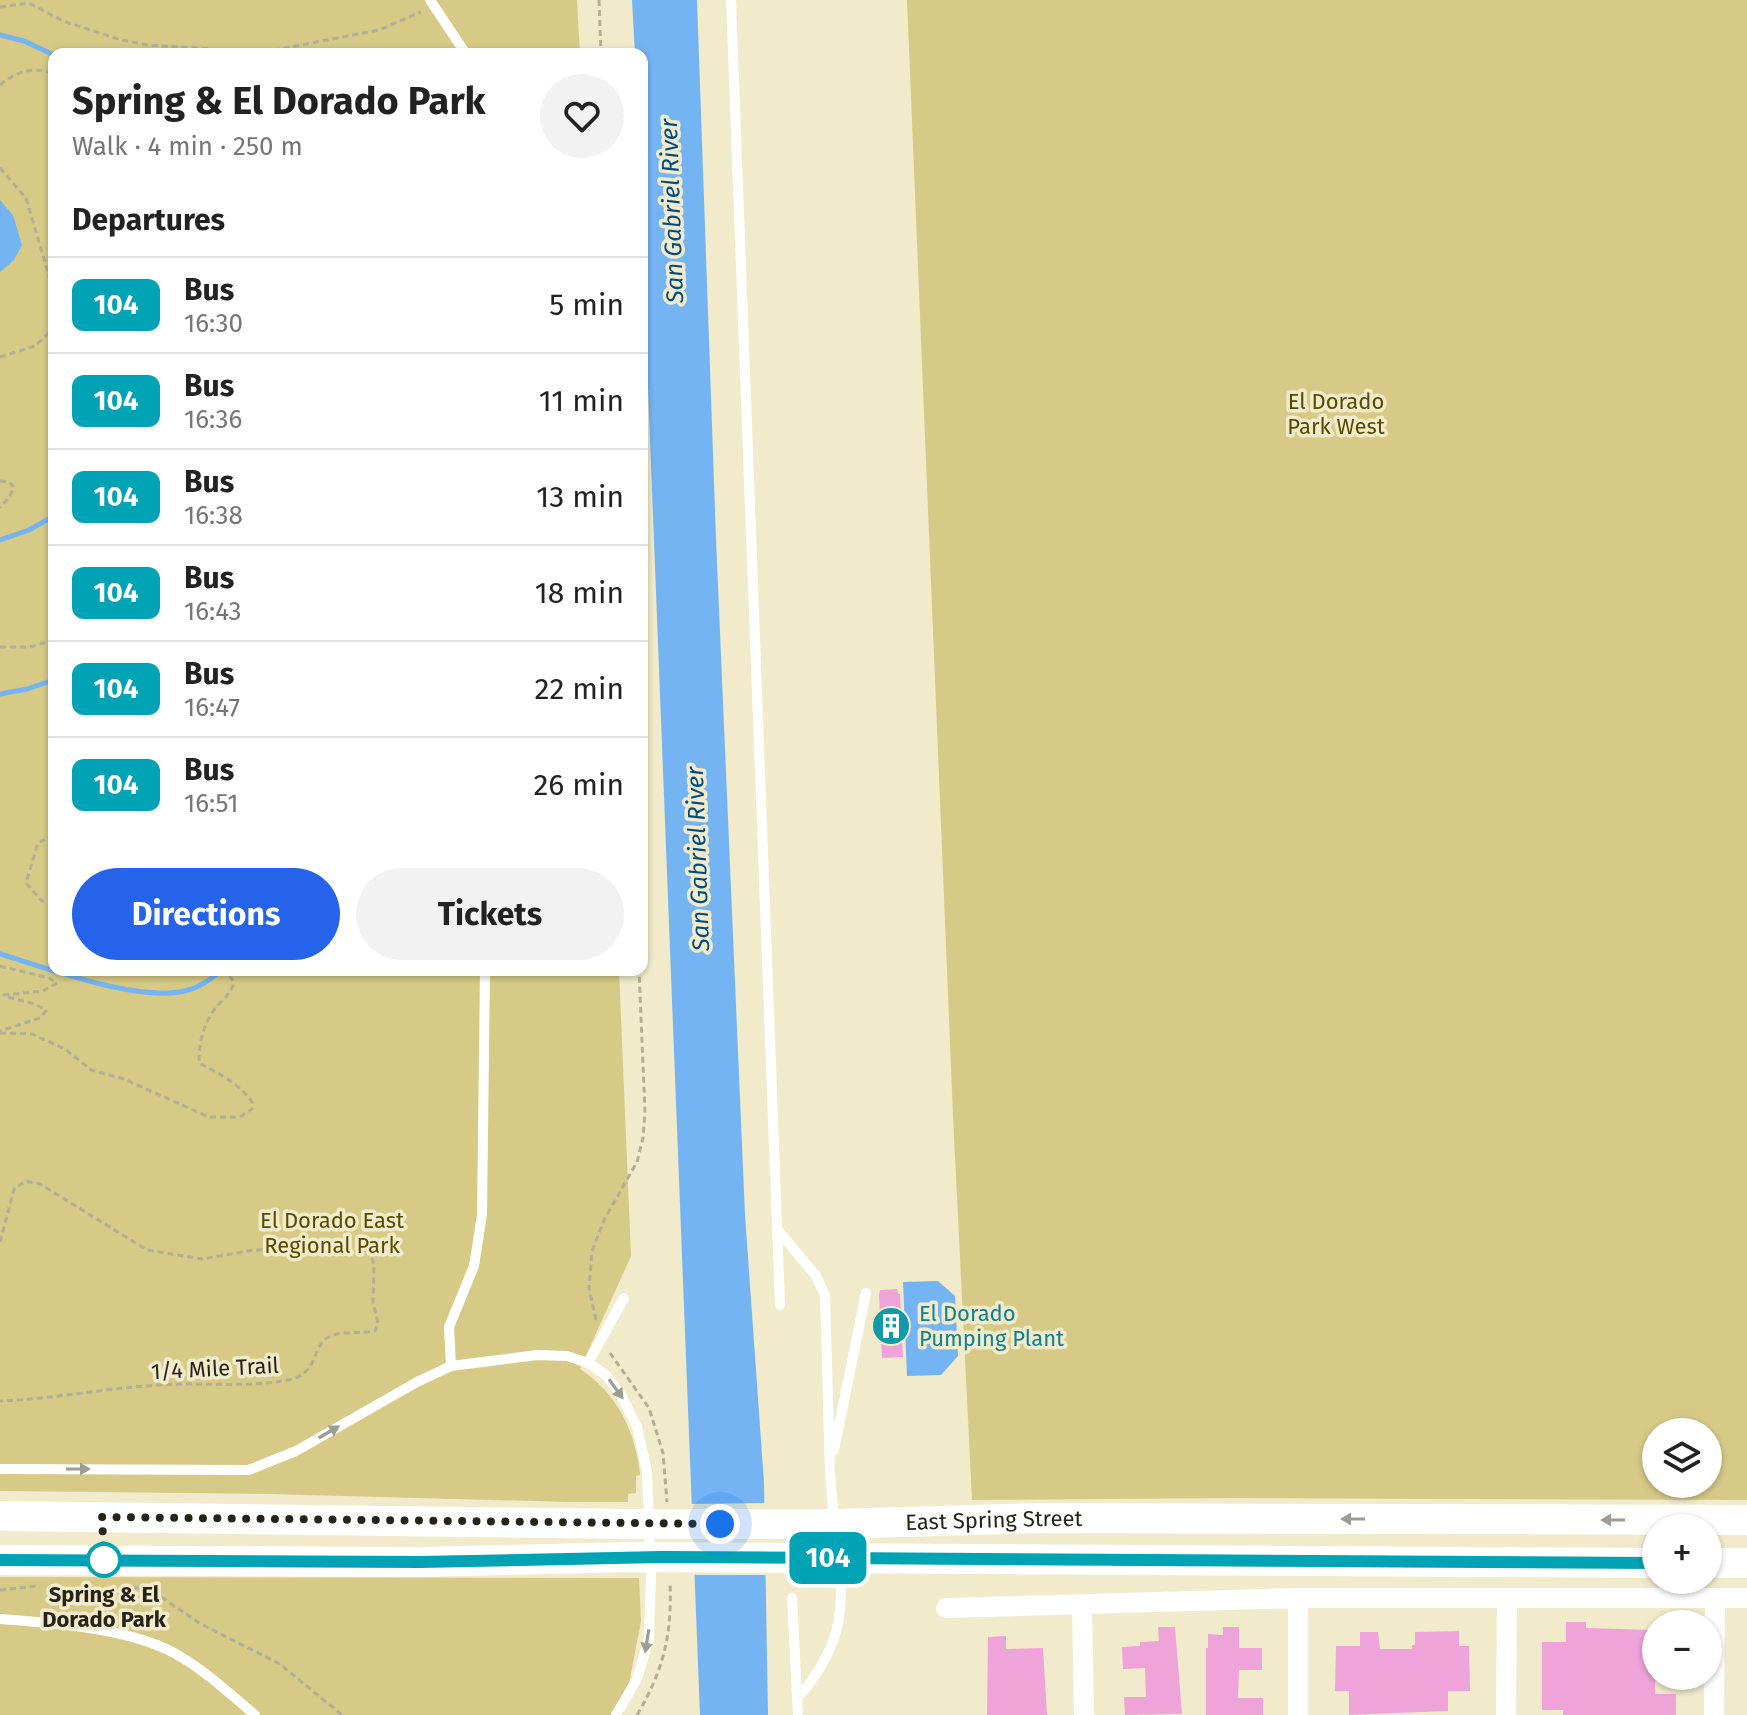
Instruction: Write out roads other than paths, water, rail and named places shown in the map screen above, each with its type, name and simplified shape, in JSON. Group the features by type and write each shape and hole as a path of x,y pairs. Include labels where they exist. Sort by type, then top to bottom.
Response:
{"main road":[{"name":"East Spring Street","path":"0,1516 630,1524 822,1524 1041,1518 1747,1520"},
{"name":"East Spring Street","path":"0,1560 420,1562 631,1557 1642,1563"},
{"path":"1722,1563 1747,1563"}],"street":[{"path":"946,1608 1298,1598 1747,1598"},
{"path":"1298,1598 1298,1715"},
{"path":"1506,1715 1507,1598"},
{"path":"1714,1715 1715,1598"},
{"path":"1082,1605 1084,1715"}],"lane":[{"path":"731,0 780,1305"},
{"path":"433,3 462,48"},
{"path":"451,1366 449,1327 474,1266 482,1215 485,976"},
{"path":"777,1229 816,1276 825,1295 830,1472"},
{"path":"822,1524 866,1293"},
{"path":"588,1363 624,1298"},
{"path":"0,1469 249,1470 296,1451 451,1366 537,1355 567,1356 588,1363 606,1375 621,1395 637,1427 647,1471 651,1574 649,1638 637,1679 616,1715"},
{"path":"798,1696 807,1689 838,1632 842,1597 826,1558"},
{"path":"792,1598 798,1715"},
{"path":"0,1619 47,1622 128,1635 179,1655 255,1715"}],"water":[{"name":"San Gabriel River","path":"632,0 697,0 745,1215 764,1483 768,1715 700,1715 648,388 648,48 635,48"},
{"path":"0,200 13,215 22,245 14,260 0,272"},
{"path":"938,1281 955,1296 958,1356 941,1375 907,1376 903,1282"}],"waterway":[{"path":"0,35 24,41 48,52"},
{"path":"0,540 48,519"},
{"path":"0,694 48,682"},
{"path":"0,954 48,969"},
{"path":"72,976 118,988 165,993 190,990 214,976"}],"place":[{"name":"El Dorado Pumping Plant","path":"891,1326"},
{"name":"Spring & El Dorado Park","path":"104,1560"}],"park label":[{"name":"El Dorado Park West","path":"1336,414"},
{"name":"El Dorado East Regional Park","path":"332,1232"}]}
